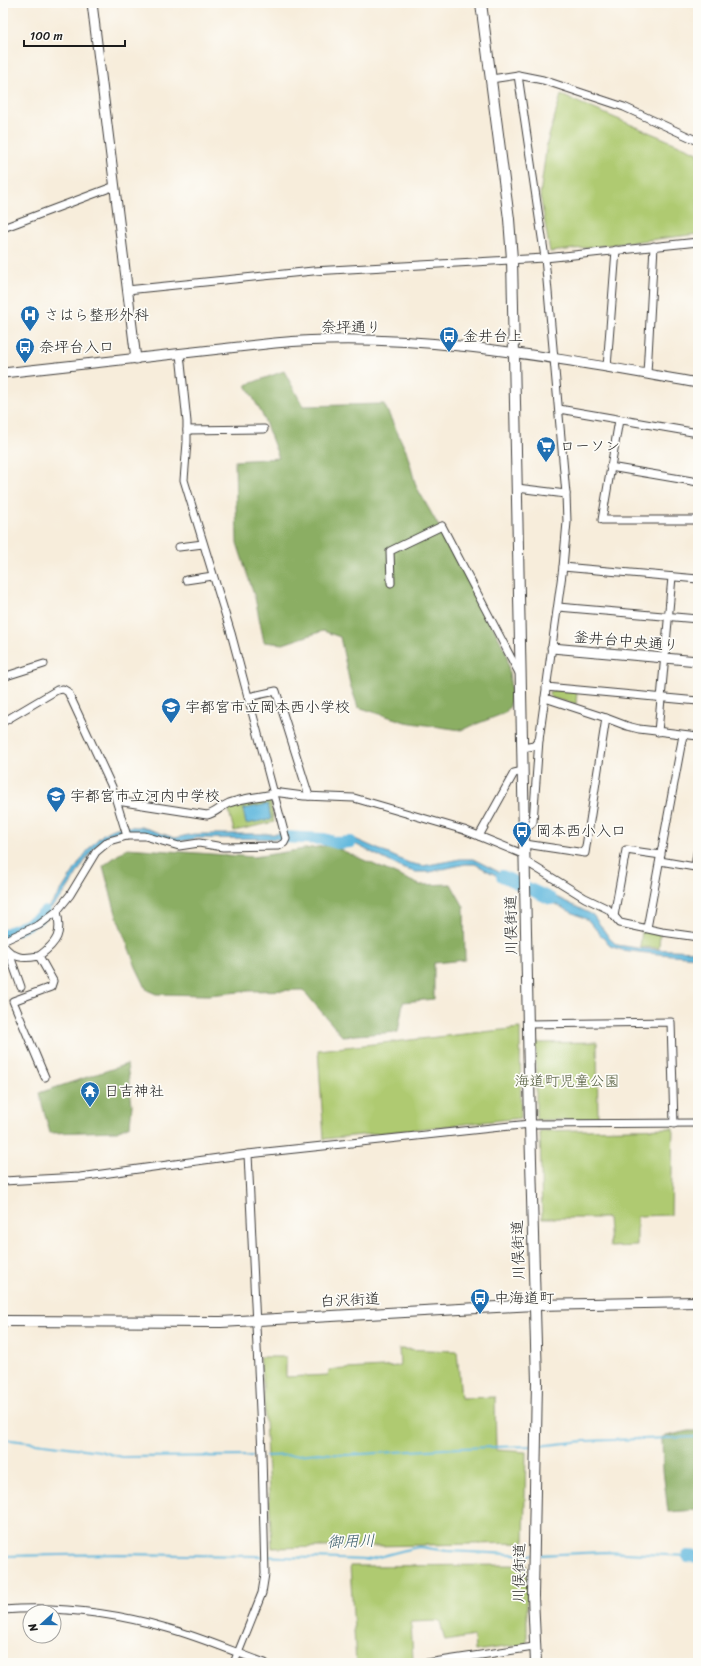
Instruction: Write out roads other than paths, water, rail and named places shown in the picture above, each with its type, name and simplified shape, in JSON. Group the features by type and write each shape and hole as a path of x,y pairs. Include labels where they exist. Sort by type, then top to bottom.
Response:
{"main road":[{"name":"川俣街道","path":"481,3 512,259 530,1124 537,1382 534,1562 534,1647 536,1663"},
{"name":"白沢街道","path":"3,1322 221,1322 535,1305 698,1302"}],"street":[{"path":"92,3 136,359"},
{"path":"518,75 545,258 560,409 567,522 558,607 539,740 533,822 529,826 524,826"},
{"path":"490,79 518,75 543,80 624,107 698,141"},
{"path":"3,228 115,186"},
{"path":"127,290 312,271 545,258 698,242"},
{"path":"647,374 654,246"},
{"path":"607,367 616,250"},
{"name":"奈坪通り","path":"3,373 281,342 334,340 434,345 513,352 698,383"},
{"path":"3,941 39,925 57,911 70,895 96,852 109,841 126,832 179,846 199,843 223,847 279,846 284,843 285,837 231,633 184,480 187,430 180,354"},
{"path":"560,409 698,433"},
{"path":"619,420 602,520 698,520"},
{"path":"187,430 264,429"},
{"path":"610,467 698,482"},
{"path":"517,488 566,494"},
{"path":"391,583 390,551 442,526 521,677"},
{"path":"179,547 203,544"},
{"path":"563,567 698,579"},
{"path":"186,580 213,576"},
{"path":"658,732 672,577"},
{"path":"558,607 698,619"},
{"name":"釜井台中央通り","path":"552,648 698,661"},
{"path":"3,677 44,664"},
{"path":"546,687 698,701"},
{"path":"3,722 57,690 63,689 68,692 112,787 126,832"},
{"path":"248,697 276,691 309,796"},
{"path":"544,698 627,726 658,732 698,736"},
{"path":"525,853 585,853 606,718"},
{"path":"647,928 683,735"},
{"path":"523,748 534,746 539,740"},
{"path":"479,836 514,773 523,772"},
{"path":"117,801 207,815 216,812 221,807 231,803 273,793 354,798 464,830 525,853 585,898 608,909 620,923 698,937"},
{"path":"614,916 626,850 695,867 698,847"},
{"path":"9,953 17,957 28,958 39,956 54,946 60,926 57,911"},
{"path":"3,945 9,953 21,987"},
{"path":"39,956 53,981 51,987 13,1001 45,1077"},
{"path":"528,1024 671,1022 674,1124"},
{"path":"3,1181 80,1177 248,1154 530,1124 698,1123"},
{"path":"234,1663 262,1593 265,1574 262,1454 255,1320 252,1209 248,1154"},
{"path":"3,1610 19,1609 73,1611 116,1617 167,1628 264,1663"},
{"path":"427,1663 534,1647"}],"water":[{"path":"268,804 271,819 246,824 243,809"},
{"path":"120,827 142,827 175,838 193,834 300,834 298,839 198,838 184,841 174,841 129,831 116,832 107,836 91,852 64,893 52,907 46,912 32,920 3,934 3,930 25,923 37,917 47,908 57,896 86,853 106,832"},
{"path":"335,839 355,839 409,863 423,866 460,859 473,859 517,881 516,886 475,864 465,864 430,872 416,872 404,869 355,844 335,845"},
{"path":"536,887 593,915 610,939 617,945 644,949 698,951 698,957 622,950 610,946 588,920 536,895"}],"waterway":[{"path":"283,837 324,839 337,843 351,842"},
{"path":"502,876 551,899"},
{"path":"3,935 31,923 45,912"},
{"path":"538,1446 584,1441 698,1437"},
{"path":"3,1439 100,1451 121,1457 260,1456"},
{"path":"265,1456 318,1453 346,1455 460,1448 532,1446"},
{"name":"御用川","path":"3,1556 117,1554 257,1556 367,1560 419,1547 447,1551 532,1555"},
{"name":"御用川","path":"538,1555 604,1552 688,1556"},
{"name":"御用川","path":"688,1556 698,1557"}],"place":[{"name":"さはら整形外科","path":"30,332"},
{"name":"金井台上","path":"449,353"},
{"name":"奈坪台入口","path":"25,364"},
{"name":"ローソン","path":"546,463"},
{"name":"宇都宮市立岡本西小学校","path":"171,724"},
{"name":"宇都宮市立河内中学校","path":"56,813"},
{"name":"岡本西小入口","path":"522,848"},
{"name":"日吉神社","path":"90,1108"},
{"name":"中海道町","path":"480,1315"}],"park label":[{"name":"海道町児童公園","path":"567,1081"}]}
